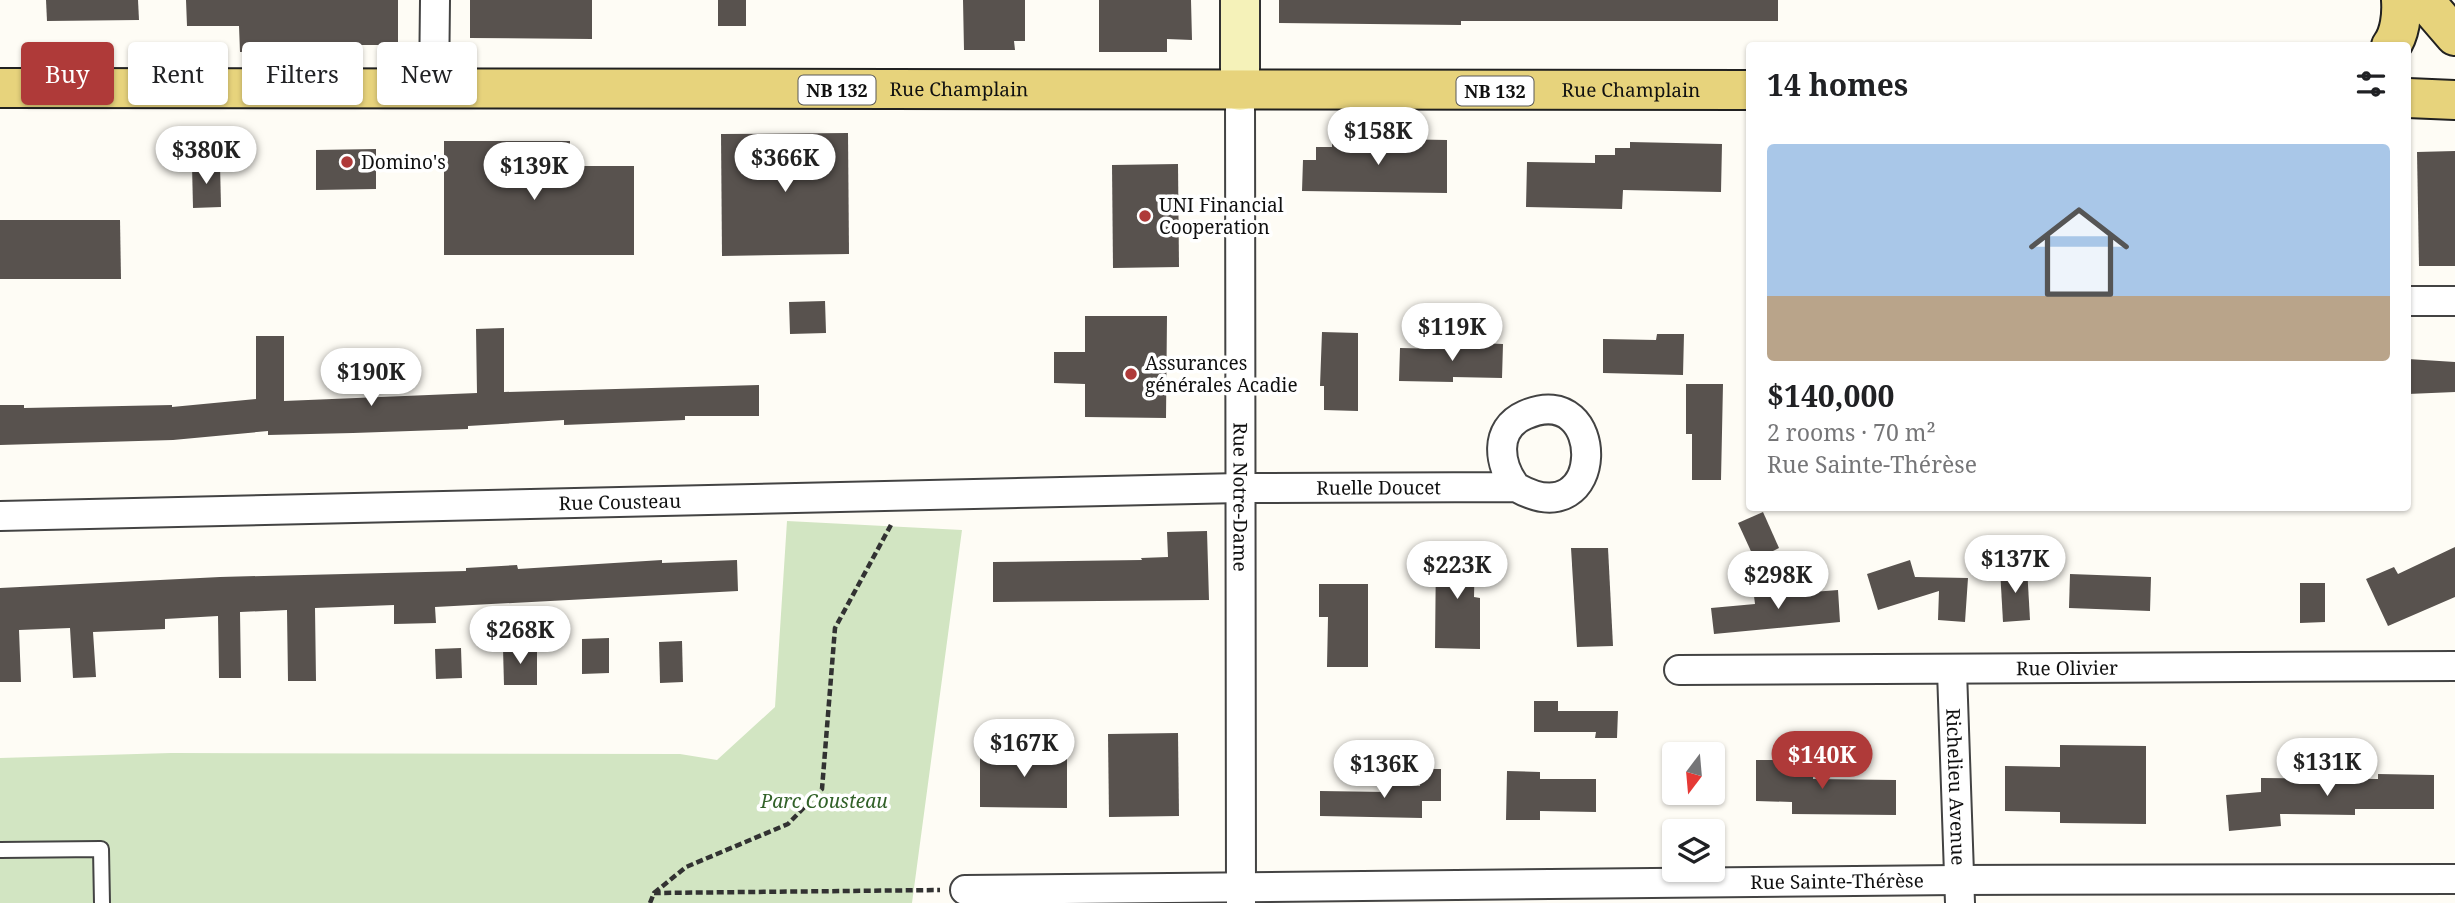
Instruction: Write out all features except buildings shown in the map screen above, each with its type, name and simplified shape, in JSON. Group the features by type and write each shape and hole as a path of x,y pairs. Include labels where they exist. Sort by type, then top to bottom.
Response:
{"main road":[{"path":"2394,42 2402,12 2401,0"},
{"path":"2424,0 2455,36"},
{"name":"Rue Champlain","path":"0,88 377,89"},
{"name":"Rue Champlain","path":"477,89 1746,90"},
{"path":"2411,98 2455,100"}],"street":[{"path":"435,0 435,42"},
{"path":"1240,0 1240,91"},
{"name":"Rue Notre-Dame","path":"1240,91 1241,895"},
{"path":"2411,301 2455,301"},
{"name":"Ruelle Doucet","path":"1240,488 1516,487"},
{"name":"Rue Cousteau","path":"0,516 1240,488"},
{"name":"Rue Olivier","path":"1679,670 1952,671 2455,666"},
{"name":"Richelieu Avenue","path":"1952,671 1959,892"},
{"name":"Rue Sainte-Thérèse","path":"965,890 1241,895 1959,892 2455,879"}],"lane":[{"path":"0,850 101,849 102,903"}],"path":[{"path":"650,903 654,893 686,867 788,824 822,789 835,628 893,521"},
{"path":"654,893 965,890"}],"green space":[{"name":"Parc Cousteau","path":"787,521 962,530 912,903 0,903 0,758 171,753 680,754 717,760 775,707"}],"place":[{"name":"Domino's","path":"347,162"},
{"name":"UNI Financial Cooperation","path":"1145,216"},
{"name":"Assurances générales Acadie","path":"1131,374"}]}
